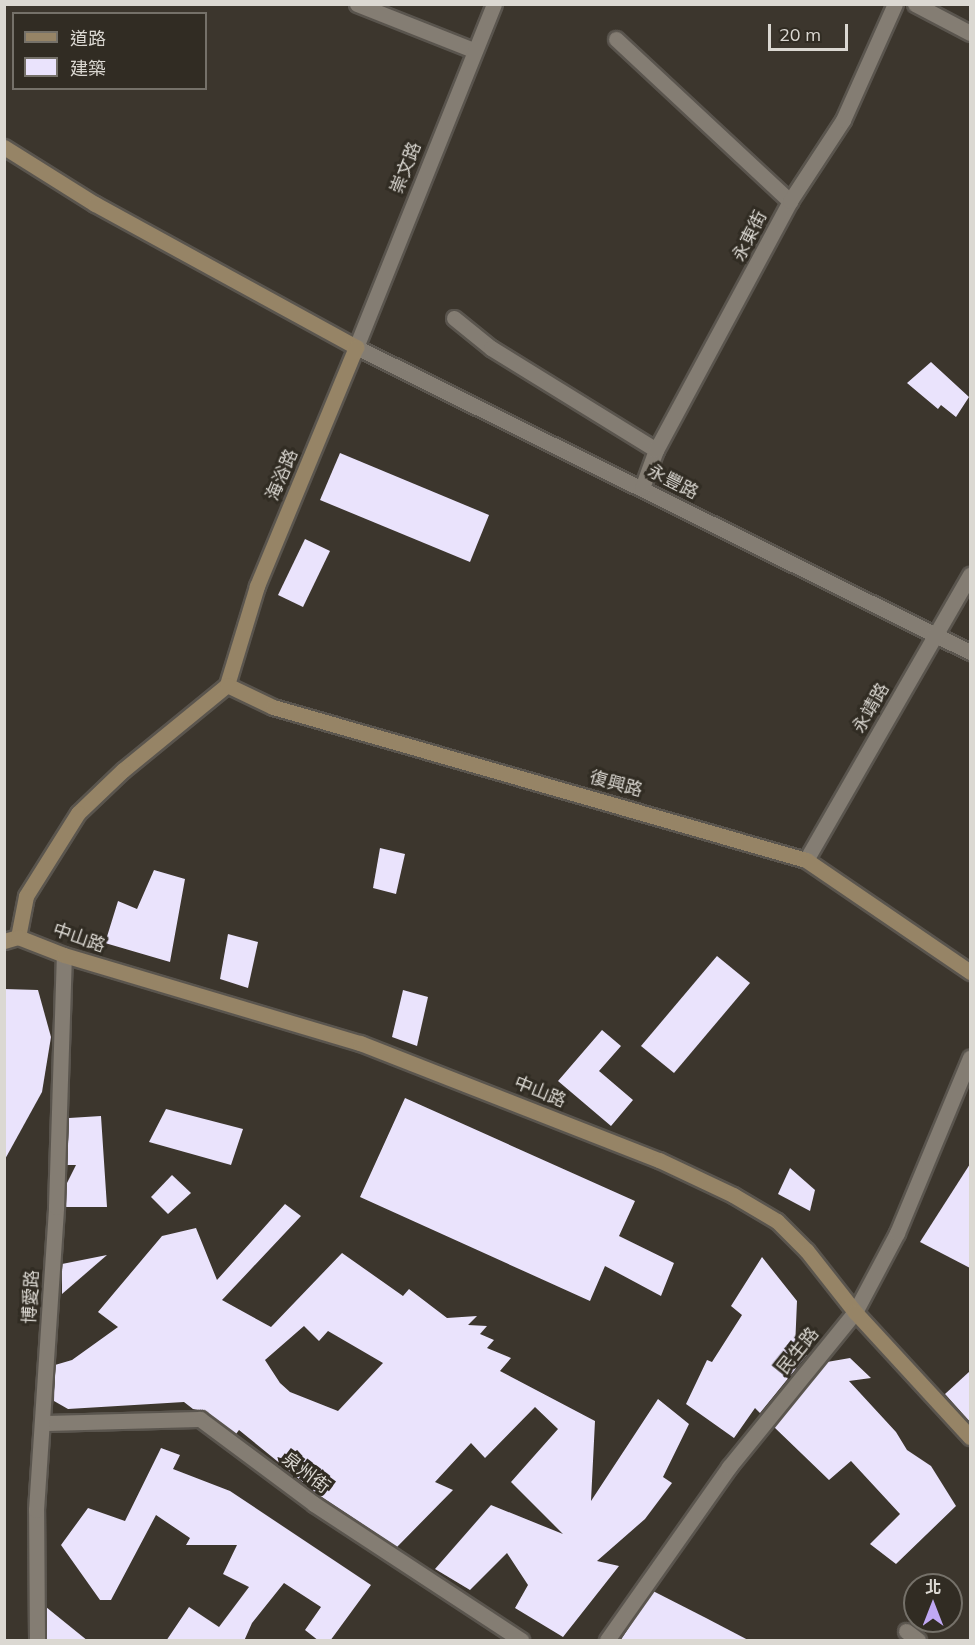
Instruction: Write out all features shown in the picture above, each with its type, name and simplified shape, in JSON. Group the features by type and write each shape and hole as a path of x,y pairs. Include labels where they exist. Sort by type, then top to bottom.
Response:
{"street":[{"path":"357,4 473,50"},
{"name":"崇文路","path":"356,347 473,50 494,4"},
{"name":"永東街","path":"642,488 656,450 790,201 843,120 896,4"},
{"path":"915,4 970,33"},
{"path":"616,39 790,201"},
{"path":"4,147 95,204 356,347"},
{"path":"454,318 491,348 656,450"},
{"name":"永豐路","path":"356,347 970,652"},
{"name":"海浴路","path":"227,685 257,586 356,347"},
{"name":"永靖路","path":"806,860 970,575"},
{"path":"11,939 26,896 78,813 123,770 227,685"},
{"name":"復興路","path":"227,685 273,707 806,860 970,972"},
{"name":"中山路","path":"11,939 360,1043 659,1161 777,1221 807,1251 855,1312 970,1437"},
{"name":"博愛路","path":"38,1641 36,1510 44,1423 64,955"},
{"name":"民生路","path":"608,1641 729,1467 855,1312 897,1233 970,1058"},
{"name":"泉州街","path":"44,1423 200,1419 314,1504 521,1641"}],"building":[{"path":"931,362 969,397 956,417 941,405 938,409 907,383"},
{"path":"340,453 489,515 470,562 320,500"},
{"path":"305,539 330,551 303,607 278,595"},
{"path":"380,848 405,854 396,894 373,888"},
{"path":"154,870 185,879 170,962 105,943 118,901 137,909"},
{"path":"228,934 258,942 248,988 220,979"},
{"path":"717,956 750,983 674,1073 641,1046"},
{"path":"4,989 38,990 51,1037 42,1092 4,1161"},
{"path":"403,990 428,997 417,1046 392,1037"},
{"path":"602,1030 621,1046 599,1071 633,1100 611,1126 558,1081"},
{"path":"405,1098 635,1201 619,1236 674,1263 661,1296 605,1266 590,1301 360,1197"},
{"path":"166,1109 243,1129 231,1165 149,1142"},
{"path":"101,1116 107,1207 66,1207 66,1185 76,1165 67,1165 69,1118"},
{"path":"970,1164 970,1268 920,1242"},
{"path":"790,1168 815,1190 810,1211 778,1194"},
{"path":"172,1175 191,1193 168,1214 151,1197"},
{"path":"285,1204 301,1216 222,1300 271,1327 342,1253 403,1296 409,1289 447,1318 477,1316 468,1325 487,1326 480,1334 494,1340 487,1348 511,1358 500,1371 595,1421 591,1501 658,1399 689,1424 663,1477 672,1483 645,1519 597,1561 619,1566 563,1637 515,1608 528,1585 507,1553 470,1590 435,1569 491,1505 563,1534 511,1482 558,1429 535,1407 485,1458 471,1443 435,1482 453,1490 397,1547 320,1496 239,1430 236,1434 205,1411 193,1409 184,1402 68,1409 54,1401 55,1365 72,1360 118,1327 98,1312 162,1236 196,1228 217,1280","holes":["304,1326 319,1341 328,1331 383,1363 338,1411 290,1392 280,1383 265,1360"]},
{"path":"107,1255 62,1294 62,1264"},
{"path":"762,1257 797,1301 795,1348 807,1355 760,1413 755,1408 734,1438 686,1404 707,1360 712,1362 742,1315 731,1306"},
{"path":"850,1358 871,1378 849,1381 896,1432 907,1450 931,1466 956,1506 896,1564 870,1544 900,1514 851,1461 829,1480 774,1427 827,1362"},
{"path":"970,1371 970,1422 945,1394"},
{"path":"161,1448 180,1455 173,1469 230,1491 371,1585 330,1641 319,1641 305,1630 321,1607 284,1583 252,1623 244,1641 166,1641 189,1607 219,1627 249,1587 223,1574 237,1545 186,1545 190,1538 156,1515 111,1600 100,1600 61,1545 88,1508 125,1521"},
{"path":"653,1591 706,1618 750,1641 620,1641"},
{"path":"46,1607 88,1641 47,1641"}]}
